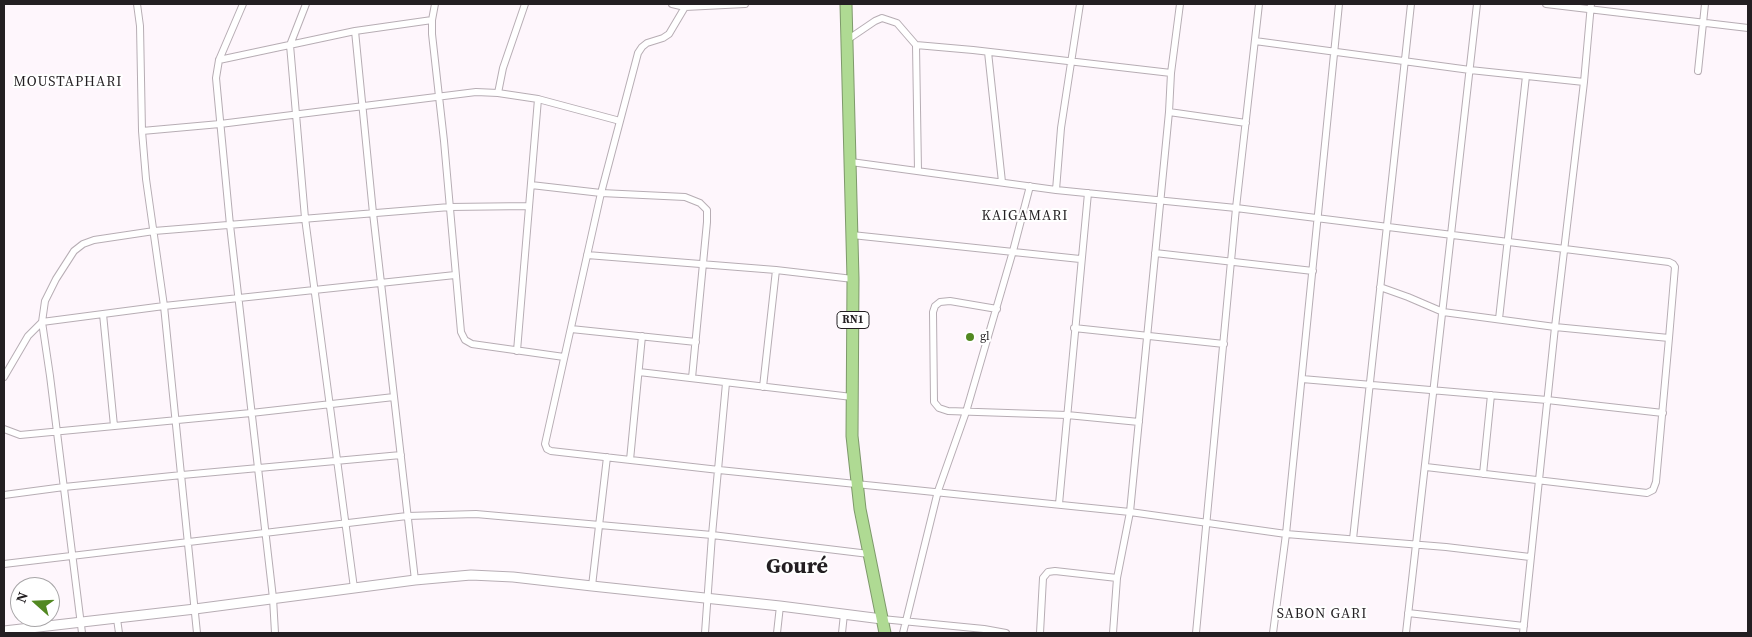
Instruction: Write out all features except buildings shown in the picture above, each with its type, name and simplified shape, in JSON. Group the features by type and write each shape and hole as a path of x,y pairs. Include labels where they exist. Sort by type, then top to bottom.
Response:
{"highway":[{"name":"RN1","path":"846,4 853,278 852,436 856,484 885,633"}],"main road":[{"path":"4,631 25,632 81,628 117,619 272,598 415,580 471,576 513,577 882,619"}],"street":[{"path":"136,4 140,26 142,131 146,179 164,306 198,633"},
{"path":"243,4 219,60 216,78 230,224 275,633"},
{"path":"306,4 290,45 305,218 354,588"},
{"path":"435,4 432,20 461,332 465,340 472,344 564,357"},
{"path":"498,93 503,68 525,4"},
{"path":"672,4 685,8 694,5 745,4"},
{"path":"1056,190 1061,128 1080,4"},
{"path":"1113,633 1117,578 1130,512 1169,112 1171,73 1180,4"},
{"path":"1196,633 1236,208 1259,4"},
{"path":"1273,633 1286,534 1340,4"},
{"path":"1353,539 1411,4"},
{"path":"1406,633 1477,4"},
{"path":"1546,4 1591,6 1748,28"},
{"path":"1698,71 1705,4"},
{"path":"1408,613 1523,630 1591,6"},
{"path":"685,8 669,34 642,47 638,52 601,193 544,444 547,449 718,470 1130,512 1286,534 1530,557"},
{"path":"847,40 882,18 897,23 916,45 918,171"},
{"path":"219,60 355,32 432,20"},
{"path":"355,32 373,213 415,580"},
{"path":"1255,41 1405,62 1584,82"},
{"path":"916,45 1171,73"},
{"path":"988,52 1002,182"},
{"path":"1499,319 1526,76"},
{"path":"142,131 220,124 476,92 538,99 620,121"},
{"path":"517,351 538,99"},
{"path":"1169,112 1246,123"},
{"path":"851,162 1056,190 1236,208 1673,264 1675,267 1663,413 1656,482 1653,490 1647,493 1426,467"},
{"path":"530,185 601,193 685,197 700,203 706,210 707,222 692,378"},
{"path":"903,633 938,491 966,412 997,309 1030,186"},
{"path":"1059,504 1080,259 1088,193"},
{"path":"81,628 42,322 44,302 74,251 83,244 94,240 154,231 450,207 529,206"},
{"path":"852,235 1080,259"},
{"path":"1155,253 1313,271"},
{"path":"587,255 853,278"},
{"path":"763,387 776,270"},
{"path":"4,377 28,336 42,322 164,306 455,276"},
{"path":"1380,287 1443,312 1555,327 1669,338"},
{"path":"997,309 950,301 940,302 935,306 933,312 934,402 939,408 948,411 1067,415 1139,422"},
{"path":"103,314 114,426"},
{"path":"1074,328 1148,334 1224,344"},
{"path":"571,329 696,342"},
{"path":"630,460 642,336"},
{"path":"639,372 852,397"},
{"path":"1302,379 1547,400 1663,413"},
{"path":"705,633 726,382"},
{"path":"1483,474 1491,395"},
{"path":"4,422 4,429 20,435 394,397"},
{"path":"4,496 64,487 400,455"},
{"path":"592,586 607,457"},
{"path":"4,564 407,516 476,514 712,535 869,554"},
{"path":"811,547 812,538"},
{"path":"1040,633 1043,578 1048,572 1055,571 1117,578"},
{"path":"777,633 780,606"},
{"path":"842,633 844,614"},
{"path":"117,619 119,633"},
{"path":"882,619 1006,633"}],"place":[{"name":"gl","path":"970,337"}],"district":[{"name":"MOUSTAPHARI","path":"68,82"},
{"name":"KAIGAMARI","path":"1025,216"},
{"name":"Gouré","path":"797,567"},
{"name":"SABON GARI","path":"1322,614"}]}
